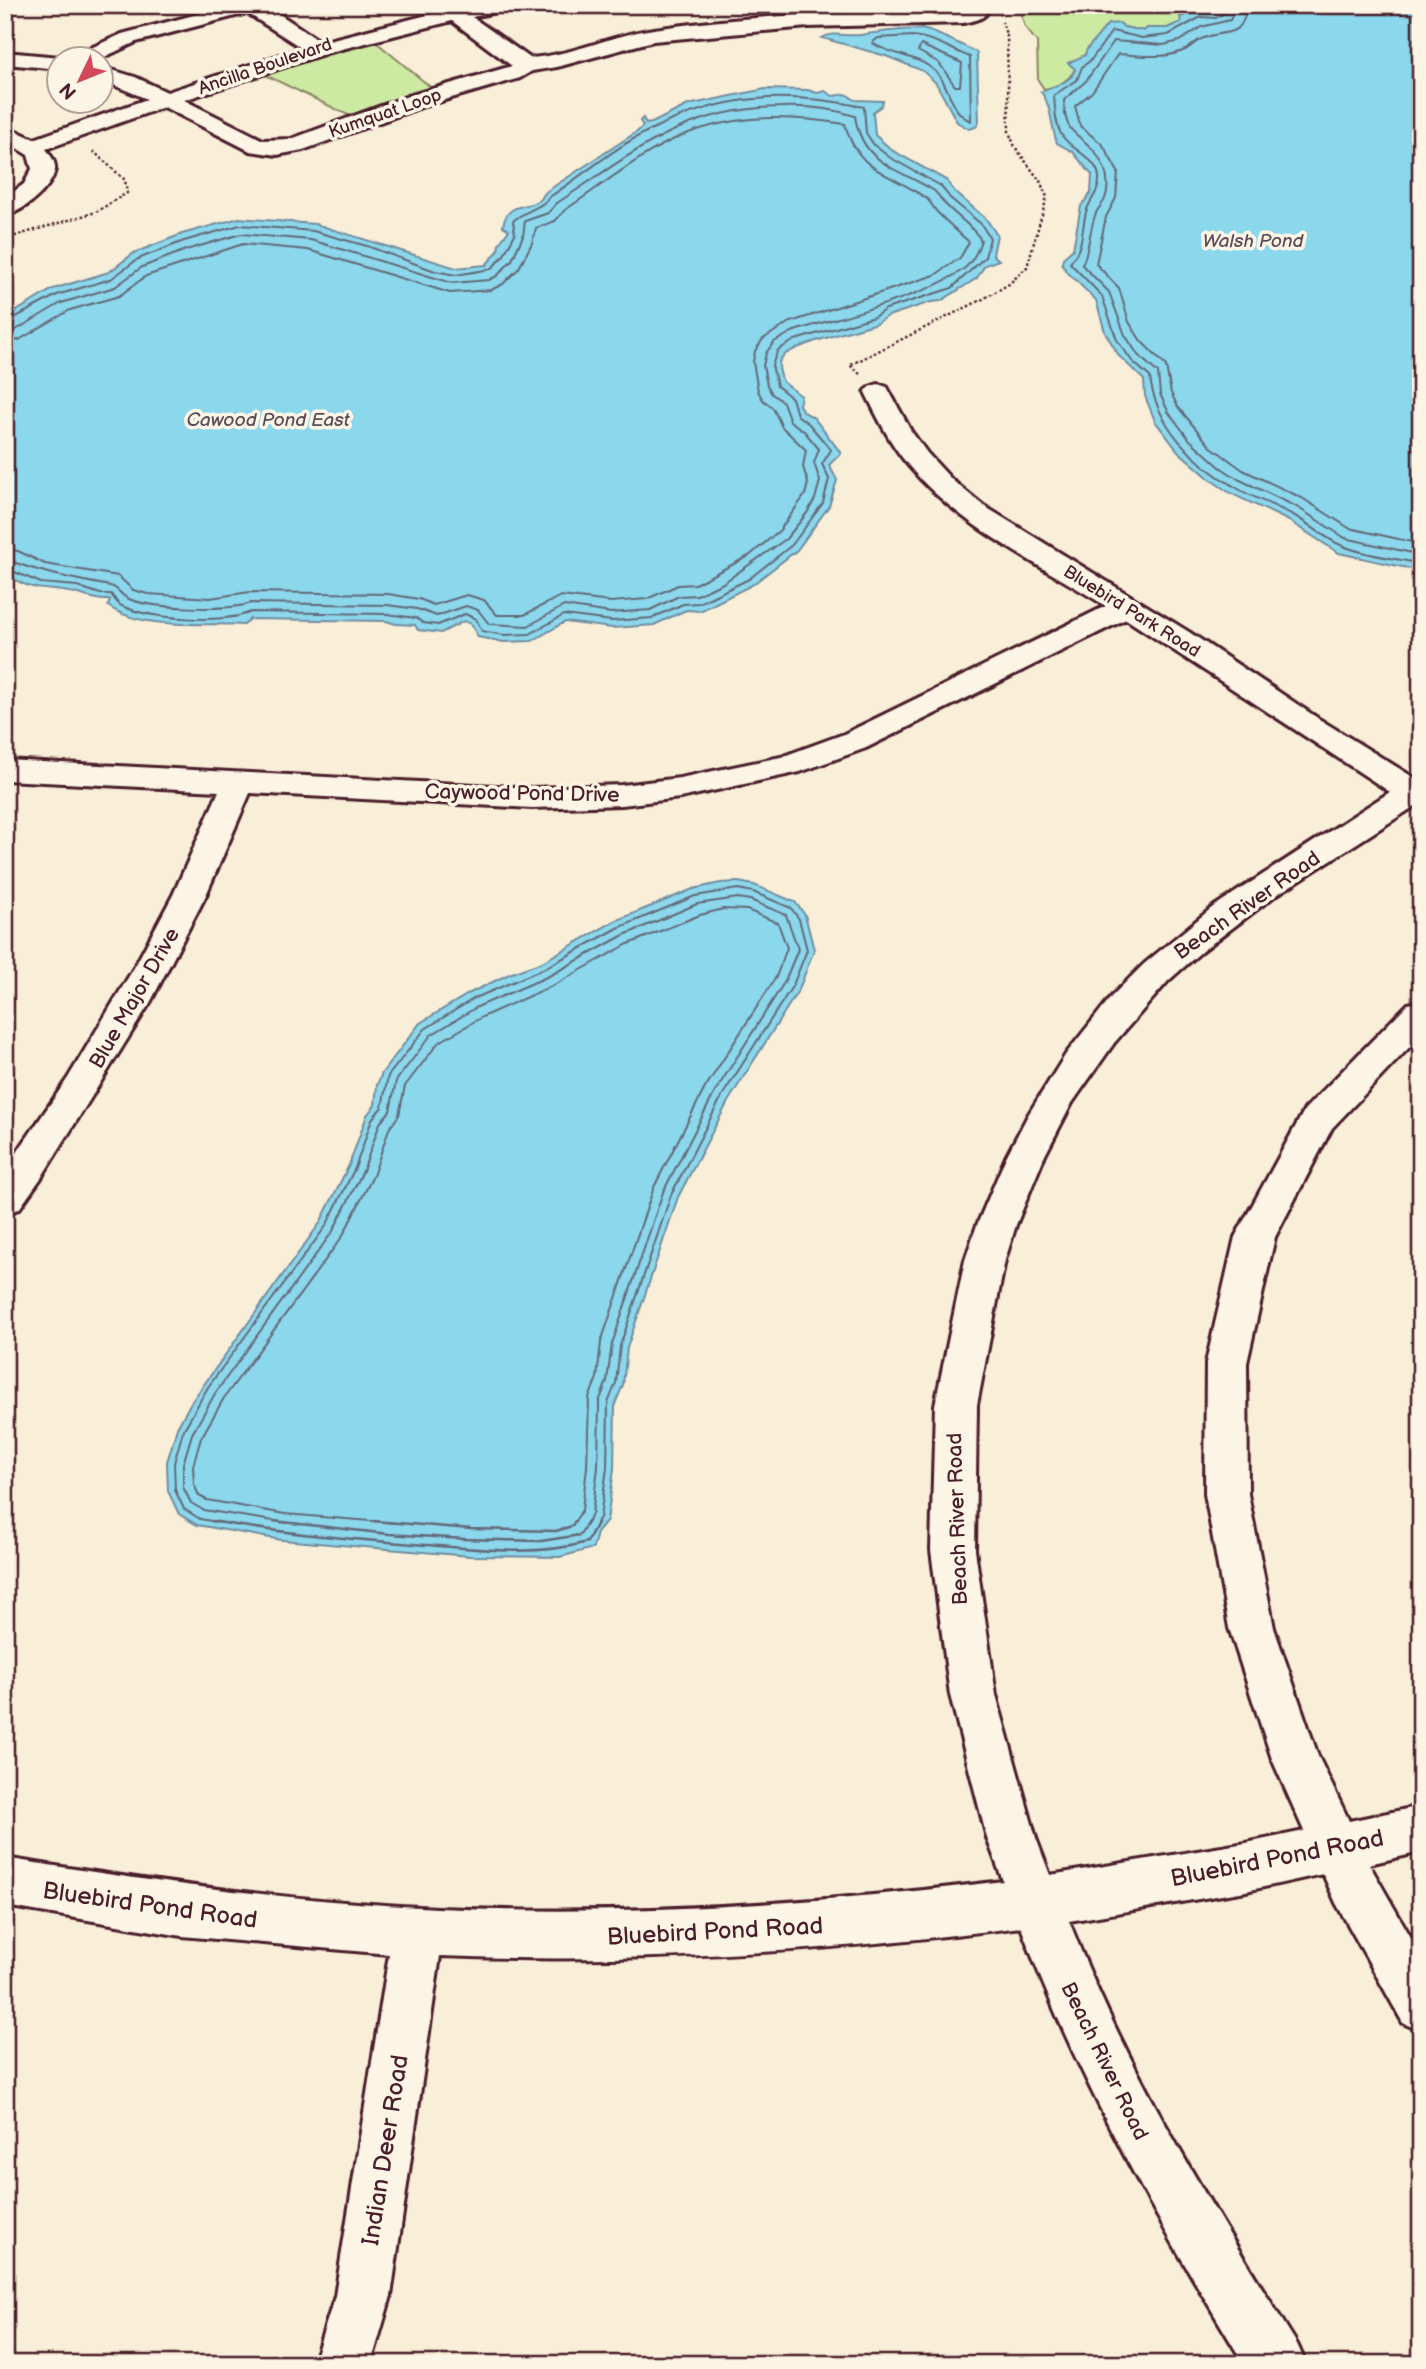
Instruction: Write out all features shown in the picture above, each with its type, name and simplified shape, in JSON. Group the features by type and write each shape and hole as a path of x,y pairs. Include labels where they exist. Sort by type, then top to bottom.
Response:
{"street":[{"name":"Ancilla Boulevard","path":"32,147 316,48 503,5"},
{"name":"Kumquat Loop","path":"116,77 258,146 284,148 408,104 513,74 522,70 524,65 551,63 622,41 685,31 816,20 963,17 976,15 979,5"},
{"path":"111,46 129,38 252,6 316,48"},
{"path":"455,14 521,60 524,65"},
{"path":"5,58 46,62"},
{"path":"5,132 32,147 43,162 41,180 31,192 5,209"},
{"name":"Bluebird Park Road","path":"878,392 907,446 928,472 956,499 991,524 1127,607 1417,794"},
{"name":"Caywood Pond Drive","path":"5,771 563,798 622,795 708,784 789,765 855,741 1127,607"},
{"name":"Blue Major Drive","path":"5,1199 59,1123 155,967 206,864 238,783"},
{"name":"Beach River Road","path":"1277,2364 1205,2249 1141,2137 1078,2005 1034,1900 1005,1815 982,1725 960,1609 952,1443 958,1379 976,1289 999,1217 1024,1157 1058,1093 1088,1050 1139,989 1177,953 1215,923 1417,794"},
{"path":"1421,1013 1378,1048 1341,1088 1307,1133 1287,1166 1264,1215 1245,1269 1231,1331 1224,1382 1222,1437 1226,1504 1243,1593 1258,1654 1279,1720 1334,1849 1421,2005"},
{"name":"Bluebird Pond Road","path":"5,1882 223,1918 418,1933 598,1936 770,1930 924,1916 1153,1882 1334,1849 1421,1829"},
{"name":"Indian Deer Road","path":"342,2364 363,2296 418,1933"}],"path":[{"path":"878,392 850,365 983,299 1017,278 1027,267 1045,212 1045,189 1015,147 1009,132 1007,37 1005,26 998,17"},
{"path":"5,239 96,212 127,193 129,186 126,179 95,157 96,153 90,149"}],"green space":[{"path":"1018,5 1241,5 1215,11 1200,10 1181,16 1182,22 1167,28 1147,28 1144,31 1124,27 1094,43 1081,59 1072,61 1075,69 1066,80 1044,89 1038,80 1037,42 1025,27"},
{"path":"376,42 433,89 350,116 263,74 342,46"}],"water":[{"name":"Walsh Pond","path":"1241,5 1389,5 1421,11 1421,571 1339,553 1289,521 1230,493 1211,480 1178,451 1155,421 1145,396 1144,380 1119,356 1105,332 1096,300 1062,264 1063,258 1073,249 1081,206 1091,193 1092,175 1073,152 1057,143 1047,104 1041,92 1072,76 1075,69 1068,63 1085,55 1108,24 1120,23 1124,27 1144,31 1147,28 1167,28 1181,22 1180,17 1200,10 1215,11"},
{"path":"921,29 977,53 979,122 976,127 969,129 957,122 936,83 923,71 886,56 822,38 831,35"},
{"name":"Cawood Pond East","path":"765,89 808,90 817,93 825,91 833,96 846,94 855,100 883,101 873,112 875,135 893,151 946,180 955,192 986,219 997,235 993,255 999,260 985,265 977,278 941,301 931,302 888,316 877,323 808,344 795,349 780,360 783,382 801,396 799,405 803,411 814,418 841,453 829,465 837,480 829,506 797,550 752,585 700,611 686,610 654,625 612,628 565,622 532,641 504,642 478,637 471,624 464,621 441,633 418,630 415,625 386,621 250,619 244,625 156,622 122,614 108,606 110,600 33,587 5,573 5,318 53,289 109,272 134,253 182,234 239,218 315,224 456,268 486,265 498,251 499,244 509,230 503,226 505,218 513,209 540,200 547,191 638,131 643,126 640,121 643,118 646,124 652,123 688,105"},
{"path":"738,882 754,885 795,902 805,915 814,950 799,989 729,1100 678,1197 627,1348 623,1385 615,1404 614,1469 607,1521 597,1533 593,1548 560,1557 470,1556 282,1540 197,1525 179,1514 168,1491 167,1462 177,1428 190,1404 320,1223 349,1165 367,1115 375,1105 377,1085 382,1073 420,1023 470,993 542,962 615,921 693,889"}]}
